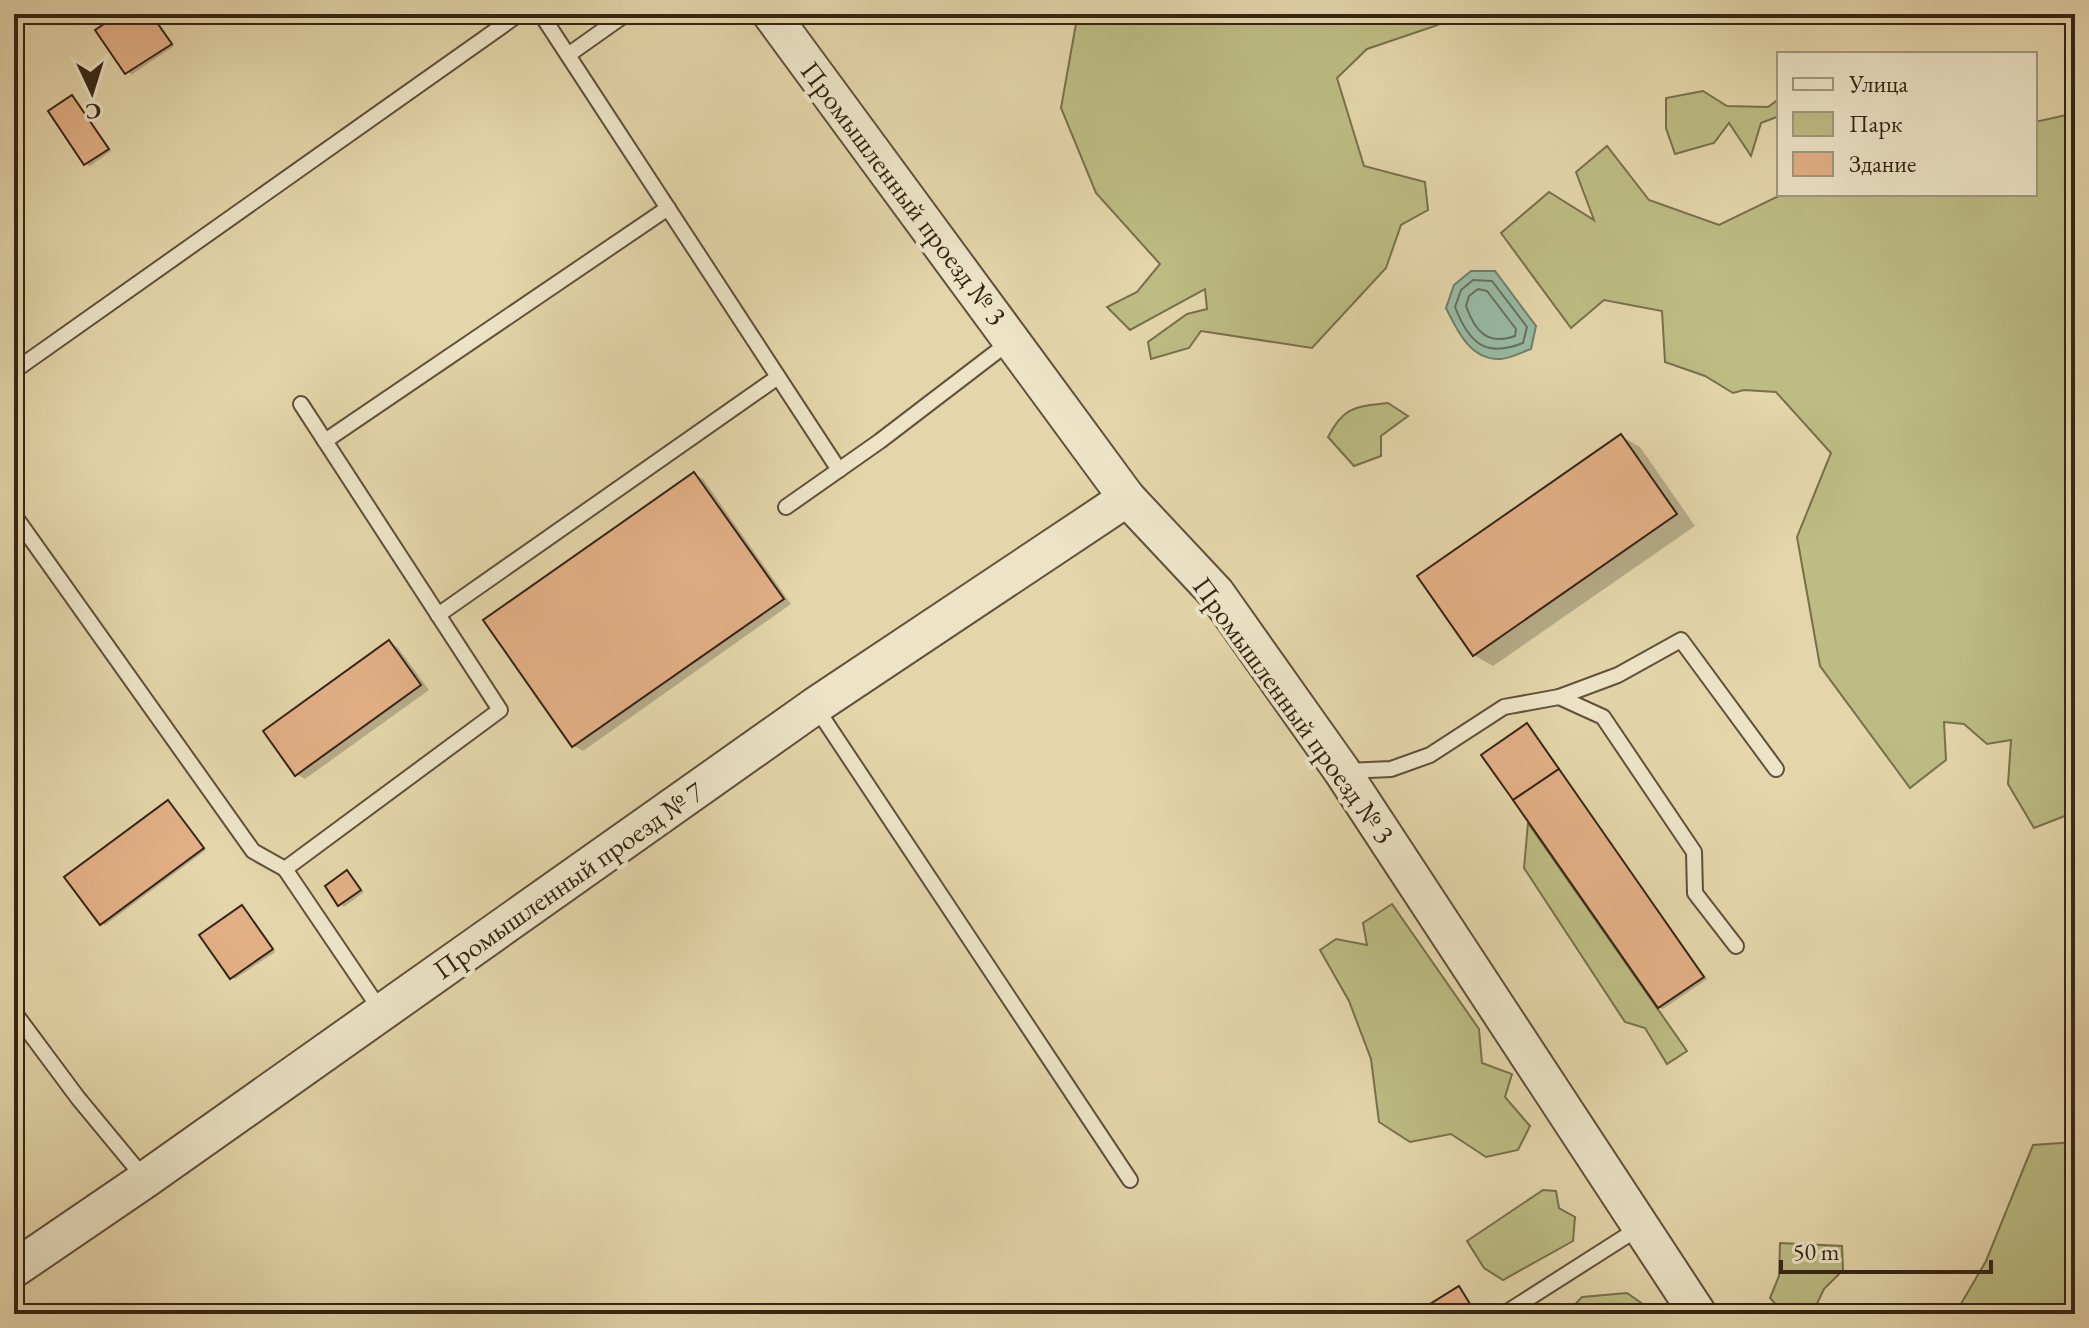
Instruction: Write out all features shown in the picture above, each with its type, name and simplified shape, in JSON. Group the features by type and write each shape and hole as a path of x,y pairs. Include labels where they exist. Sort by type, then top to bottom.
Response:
{"street":[{"name":"Промышленный проезд № 3","path":"771,14 1127,498 1216,593 1342,771 1698,1314"},
{"name":"Промышленный проезд № 7","path":"14,1269 815,706 1127,498"}],"lane":[{"path":"14,371 519,14"},
{"path":"541,14 839,470"},
{"path":"568,55 626,14"},
{"path":"325,441 668,208"},
{"path":"786,507 880,441 1012,340"},
{"path":"438,615 778,377"},
{"path":"285,869 500,710 301,404"},
{"path":"14,515 253,851 285,869 382,1012"},
{"path":"1342,771 1391,769 1430,755 1504,707 1559,697 1618,675 1681,640 1776,769"},
{"path":"1559,697 1603,717 1694,852 1695,893 1736,946"},
{"path":"815,706 1130,1180"},
{"path":"14,1012 78,1098 146,1179"},
{"path":"1514,1311 1642,1226"}],"green space":[{"path":"1085,14 1448,14 1438,25 1367,49 1337,78 1364,166 1425,182 1428,210 1401,225 1386,268 1312,348 1201,331 1189,348 1151,359 1148,342 1187,314 1207,309 1205,289 1130,330 1107,307 1137,292 1160,264 1096,193 1061,108 1077,18"},
{"path":"1703,91 1727,106 1768,107 1777,100 1777,117 1761,123 1751,156 1729,123 1714,143 1675,154 1666,128 1666,98"},
{"path":"2075,113 2075,812 2034,828 2008,784 2011,740 1987,744 1964,724 1944,722 1946,760 1910,788 1820,666 1797,537 1831,453 1776,392 1744,390 1733,393 1705,376 1665,362 1662,311 1604,300 1571,328 1501,233 1549,192 1594,220 1576,172 1607,146 1649,200 1719,225 1779,196 2037,196 2037,122"},
{"path":"1388,403 1408,416 1381,436 1381,456 1354,466 1328,437 1339,419 1352,410"},
{"path":"1528,823 1687,1051 1667,1064 1645,1028 1625,1022 1524,868"},
{"path":"1392,904 1479,1029 1482,1063 1512,1074 1505,1097 1530,1126 1518,1150 1486,1157 1451,1134 1410,1142 1379,1122 1371,1059 1349,1001 1320,950 1336,939 1367,945 1363,923"},
{"path":"2075,1142 2075,1291 2055,1314 1955,1314 1986,1261 2033,1145"},
{"path":"1543,1190 1556,1191 1559,1208 1575,1217 1573,1241 1503,1280 1484,1268 1467,1241"},
{"path":"1780,1243 1842,1246 1843,1270 1824,1289 1812,1314 1785,1314 1770,1298 1779,1276"},
{"path":"1627,1293 1657,1314 1566,1314 1582,1297"}],"water":[{"path":"1471,271 1495,271 1536,326 1531,349 1504,359 1490,358 1480,355 1466,342 1446,308 1454,285"}],"building":[{"path":"119,14 151,14 172,44 125,74 95,30"},
{"path":"72,95 109,149 84,165 48,111"},
{"path":"1621,434 1677,514 1473,656 1417,576"},
{"path":"694,472 784,599 572,747 483,620"},
{"path":"389,640 421,685 295,776 263,731"},
{"path":"1527,723 1559,769 1513,800 1481,755"},
{"path":"1559,769 1704,977 1658,1008 1513,800"},
{"path":"168,800 204,848 100,925 64,877"},
{"path":"347,870 361,890 338,906 325,886"},
{"path":"242,905 273,949 230,979 199,935"},
{"path":"1459,1286 1475,1312 1472,1314 1414,1314"}]}
